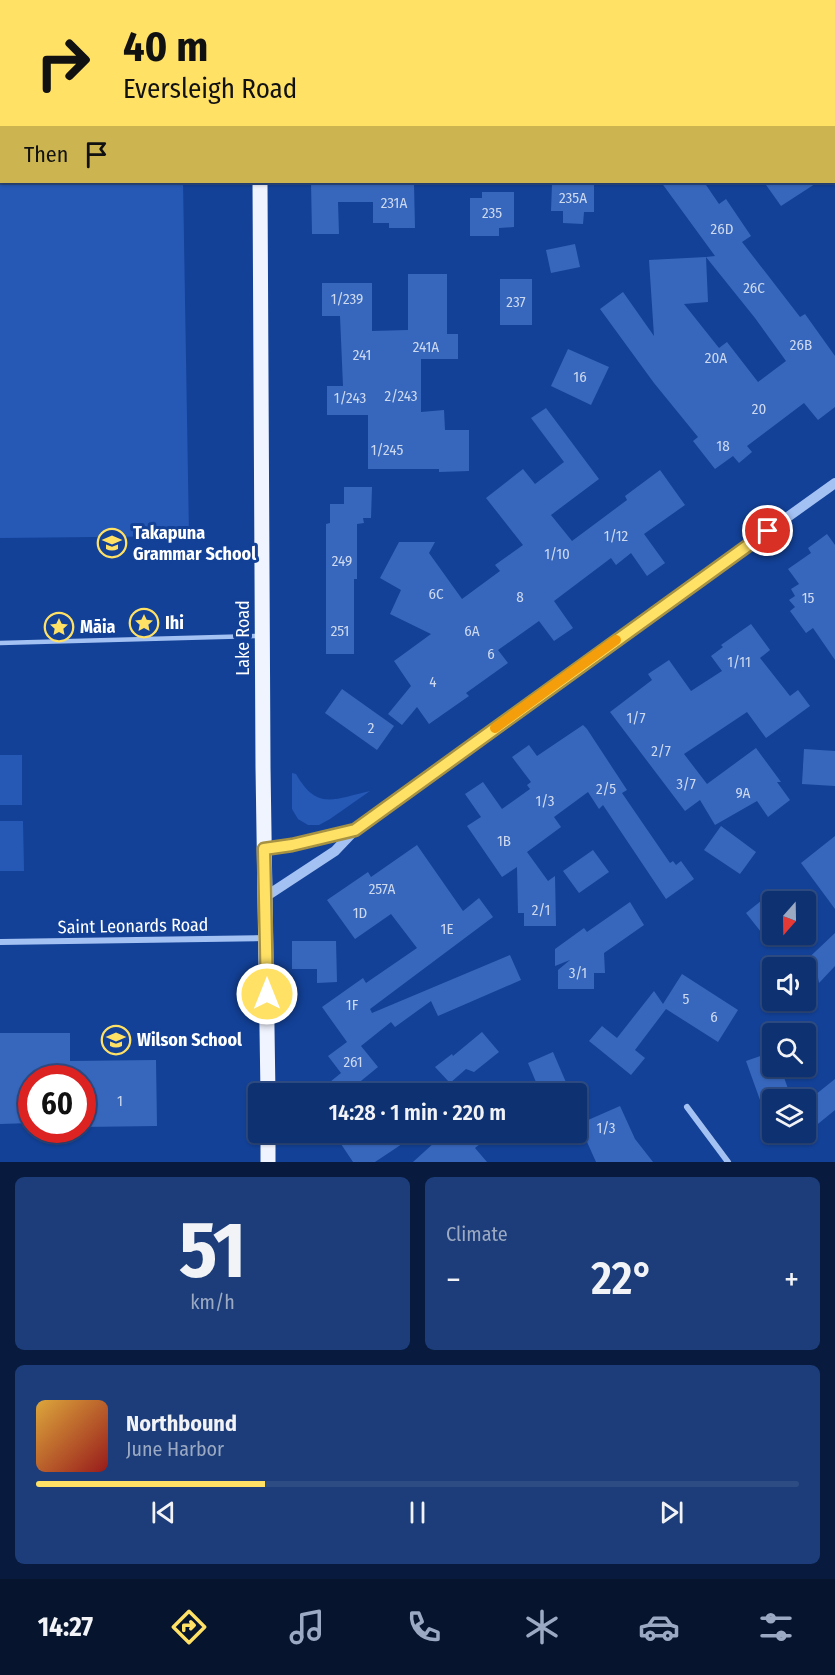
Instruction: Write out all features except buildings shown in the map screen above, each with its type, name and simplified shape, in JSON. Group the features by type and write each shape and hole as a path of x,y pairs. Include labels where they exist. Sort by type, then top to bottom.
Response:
{"main road":[{"name":"Lake Road","path":"260,183 267,1083"},
{"path":"268,1143 268,1162"}],"street":[{"path":"265,897 335,851 355,830 835,483"},
{"path":"264,849 292,845 355,830"},
{"name":"Saint Leonards Road","path":"0,942 266,938"},
{"path":"687,1107 728,1162"}],"lane":[{"path":"0,643 262,636"}],"shaded area":[{"path":"0,183 183,183 189,536 0,538"},
{"path":"0,755 22,755 22,805 0,805"},
{"path":"292,773 296,774 304,786 319,798 336,799 370,791 330,819 319,825 308,825 298,819 292,809"},
{"path":"0,821 23,821 24,871 0,871"}],"slow traffic":[{"path":"495,728 616,640"}],"place":[{"name":"Takapuna Grammar School","path":"112,543"},
{"name":"Ihi","path":"144,623"},
{"name":"Māia","path":"59,627"},
{"name":"Wilson School","path":"116,1040"}],"route":[{"path":"267,994 264,849 292,845 355,830 768,531"}]}
